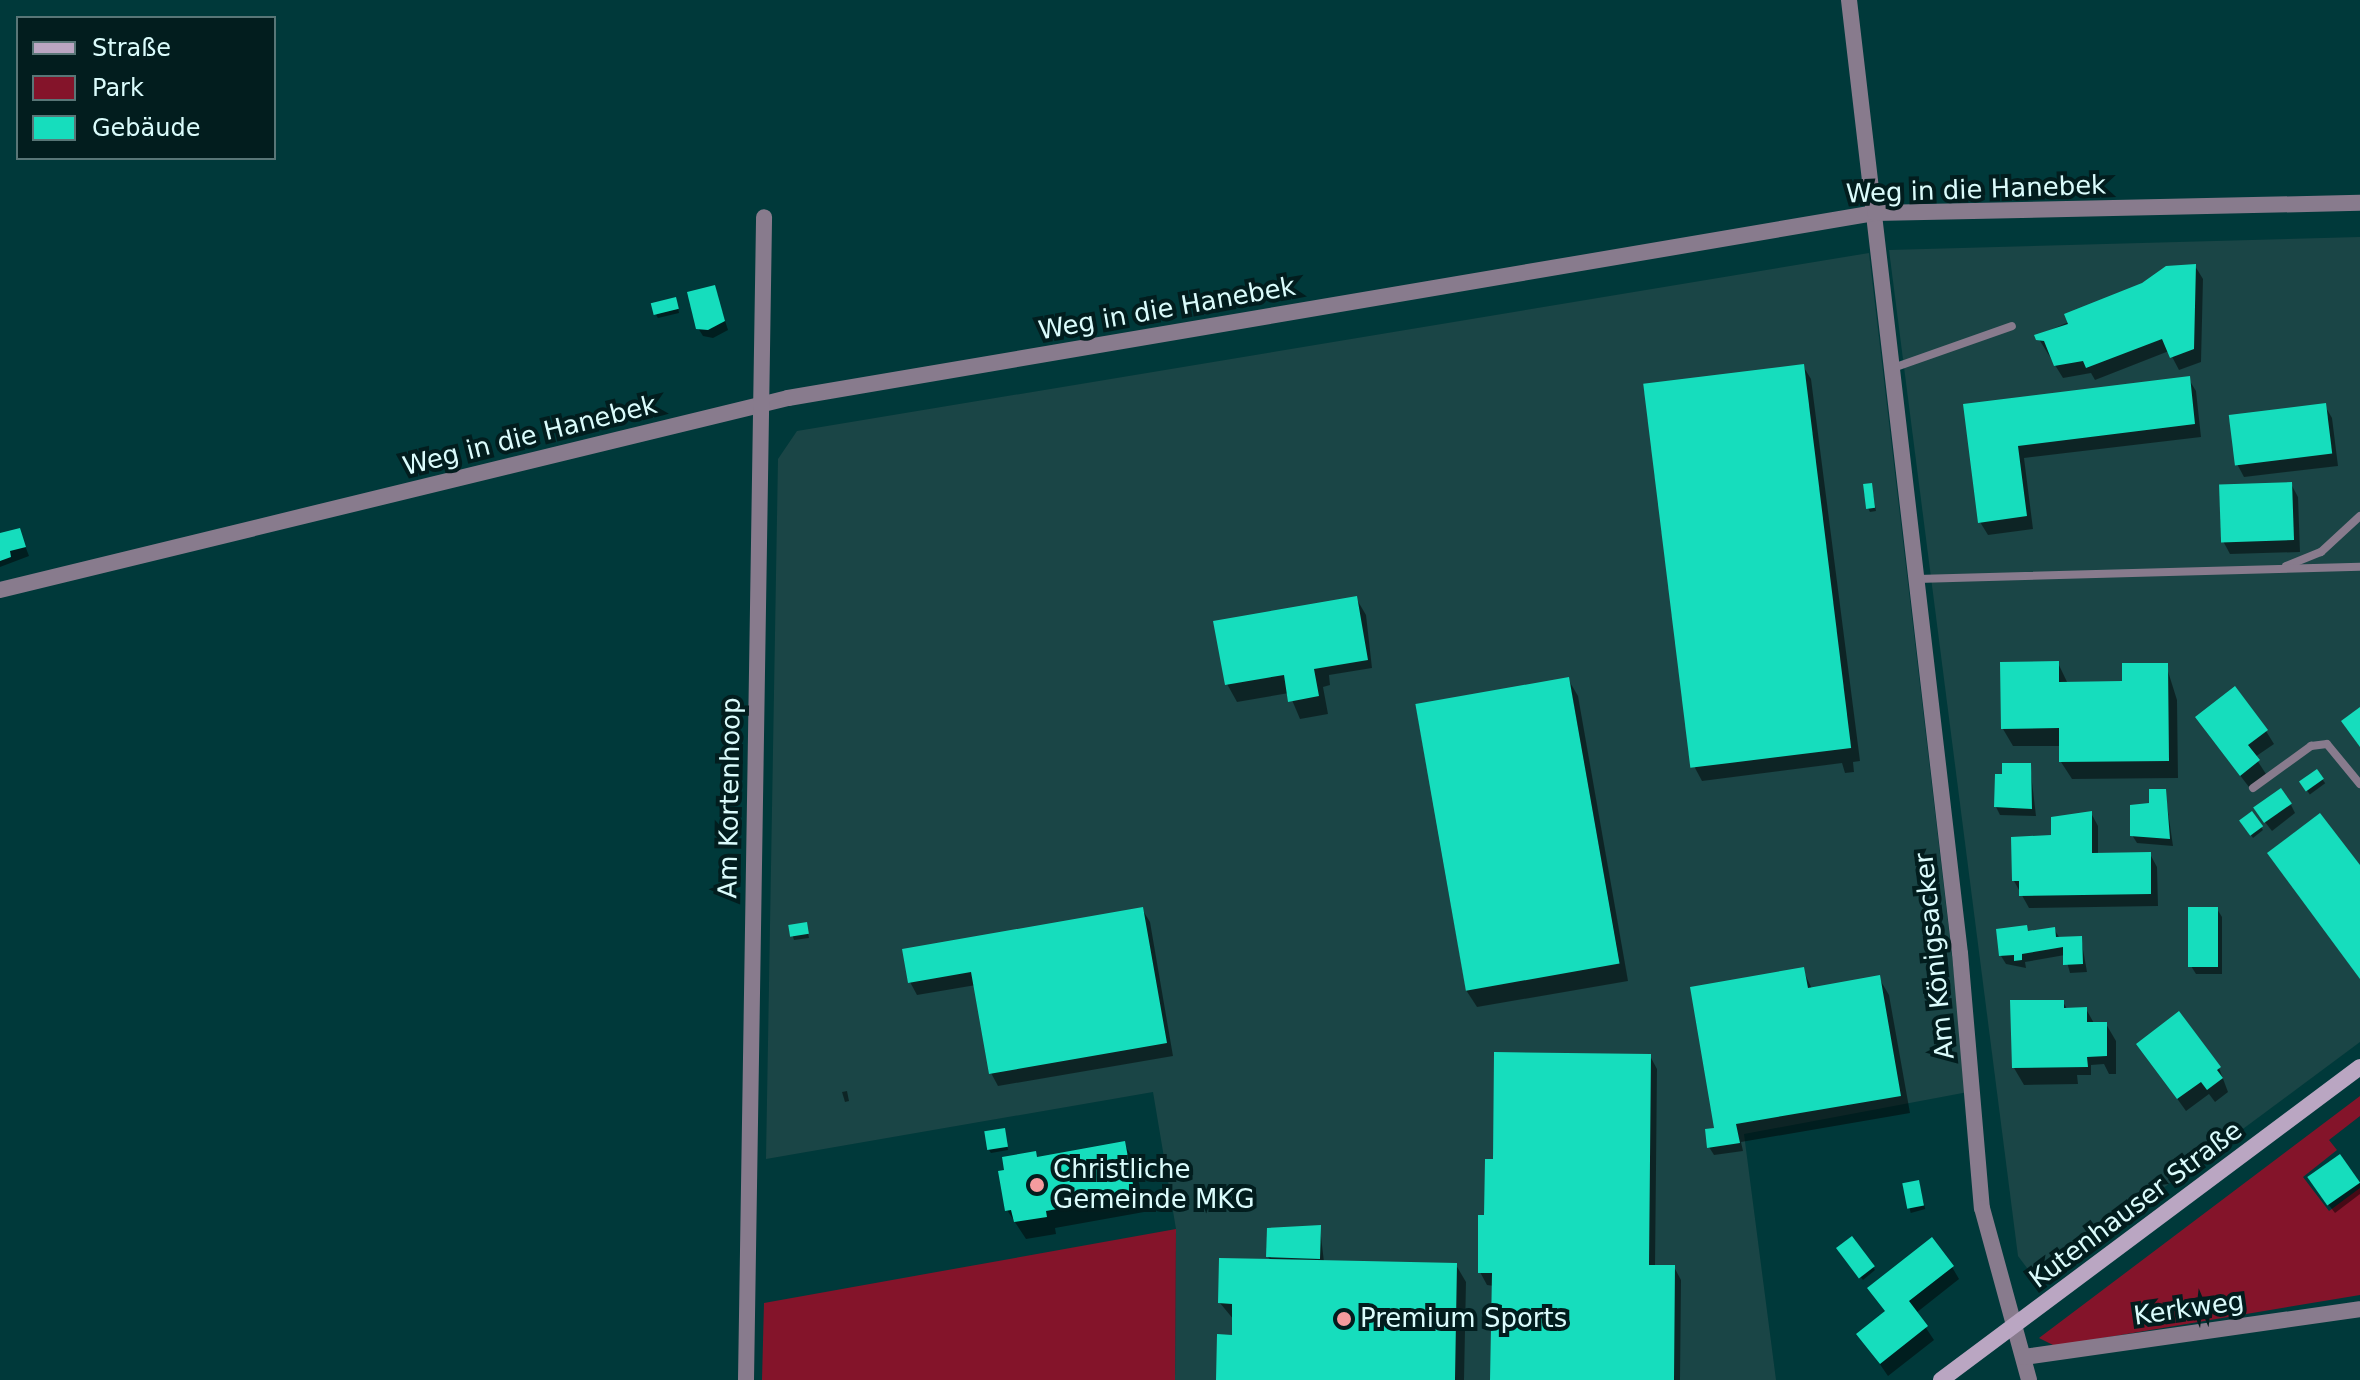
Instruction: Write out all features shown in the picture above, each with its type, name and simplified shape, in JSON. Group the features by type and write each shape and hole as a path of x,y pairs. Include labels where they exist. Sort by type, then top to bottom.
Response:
{"street":[{"name":"Am Königsacker","path":"1849,0 1960,953 1982,1208 2017,1324 2029,1380"},
{"name":"Weg in die Hanebek","path":"0,590 760,405 1875,213 2360,203"},
{"name":"Am Kortenhoop","path":"746,1380 764,217"},
{"name":"Kutenhauser Straße","path":"1941,1380 2360,1067"},
{"name":"Kerkweg","path":"2024,1357 2360,1309"}],"lane":[{"path":"1893,368 2012,326"},
{"path":"2266,570 2310,560 2360,516"},
{"path":"1917,579 2360,567"},
{"path":"2253,788 2311,746 2327,744 2360,784"}],"shaded area":[{"path":"2360,237 2360,1042 2054,1269 2030,1272 2018,1256 1889,250"},
{"path":"1869,253 1968,1092 1744,1134 1776,1380 1175,1380 1176,1229 1153,1092 766,1159 778,459 797,431"}],"green space":[{"path":"2360,1096 2360,1116 2329,1140 2337,1150 2303,1177 2329,1211 2360,1188 2360,1295 2055,1346 2039,1338"},
{"path":"1176,1229 1175,1380 762,1380 764,1303"}],"building":[{"path":"2196,264 2194,349 2170,358 2162,339 2086,368 2083,361 2054,366 2044,341 2036,340 2034,335 2068,324 2064,314 2142,283 2166,266"},
{"path":"715,285 725,321 708,330 696,329 687,292"},
{"path":"676,297 679,309 654,315 651,303"},
{"path":"1804,364 1851,748 1690,768 1643,384"},
{"path":"2190,376 2195,424 2018,446 2027,516 1978,523 1963,404"},
{"path":"2326,403 2332,454 2235,466 2229,415"},
{"path":"2292,482 2294,540 2221,543 2219,485"},
{"path":"1872,483 1875,508 1866,509 1863,484"},
{"path":"20,528 26,547 10,551 11,557 0,561 0,533"},
{"path":"1357,596 1368,660 1314,669 1319,696 1288,702 1284,675 1225,685 1213,621"},
{"path":"2059,661 2059,682 2122,681 2122,663 2168,663 2169,761 2059,762 2059,728 2001,729 2000,662"},
{"path":"1569,677 1620,964 1466,991 1415,704"},
{"path":"2235,686 2268,730 2248,745 2260,760 2240,776 2195,717"},
{"path":"2360,707 2360,747 2341,721"},
{"path":"2002,763 2031,763 2032,809 1994,807 1995,774 2002,774"},
{"path":"2317,769 2324,779 2306,791 2299,782"},
{"path":"2281,788 2292,804 2264,823 2253,808"},
{"path":"2149,789 2166,789 2170,839 2130,836 2130,805 2149,803"},
{"path":"2092,811 2092,853 2151,852 2151,894 2019,896 2019,881 2012,881 2011,837 2051,835 2051,817"},
{"path":"2252,811 2263,826 2250,836 2239,820"},
{"path":"2320,813 2360,865 2360,979 2267,853"},
{"path":"1143,907 1167,1043 989,1074 971,972 908,983 902,949"},
{"path":"2188,907 2218,907 2218,967 2188,967"},
{"path":"807,922 809,934 790,937 788,925"},
{"path":"2027,925 2028,931 2055,927 2056,937 2082,936 2083,964 2063,965 2063,947 2022,954 2022,960 2014,961 2014,955 1999,956 1996,929"},
{"path":"1804,967 1808,988 1880,975 1901,1096 1736,1124 1740,1143 1707,1148 1705,1129 1714,1128 1690,987"},
{"path":"2010,1000 2064,1000 2064,1008 2087,1007 2087,1022 2107,1022 2107,1056 2087,1057 2088,1067 2012,1068"},
{"path":"2179,1011 2221,1067 2217,1070 2223,1078 2207,1090 2201,1082 2177,1099 2136,1044"},
{"path":"1494,1052 1651,1054 1649,1265 1675,1265 1674,1380 1490,1380 1492,1273 1478,1273 1478,1215 1484,1215 1485,1159 1493,1159"},
{"path":"1005,1128 1008,1147 987,1150 984,1131"},
{"path":"1125,1141 1135,1195 1046,1211 1047,1217 1014,1222 1011,1210 1005,1211 998,1171 1004,1170 1002,1157 1036,1151 1037,1157"},
{"path":"2340,1154 2360,1183 2327,1206 2307,1177"},
{"path":"1919,1180 1924,1206 1907,1209 1902,1183"},
{"path":"1321,1225 1320,1259 1266,1257 1267,1228"},
{"path":"1852,1236 1875,1266 1859,1278 1836,1248"},
{"path":"1932,1237 1954,1266 1909,1301 1928,1326 1880,1364 1856,1334 1885,1311 1867,1288"},
{"name":"Premium Sports","path":"1219,1258 1457,1263 1455,1380 1216,1380 1217,1334 1232,1335 1232,1304 1218,1303"}],"place":[{"name":"Christliche Gemeinde MKG","path":"1037,1185"},
{"name":"Premium Sports","path":"1344,1319"}]}
